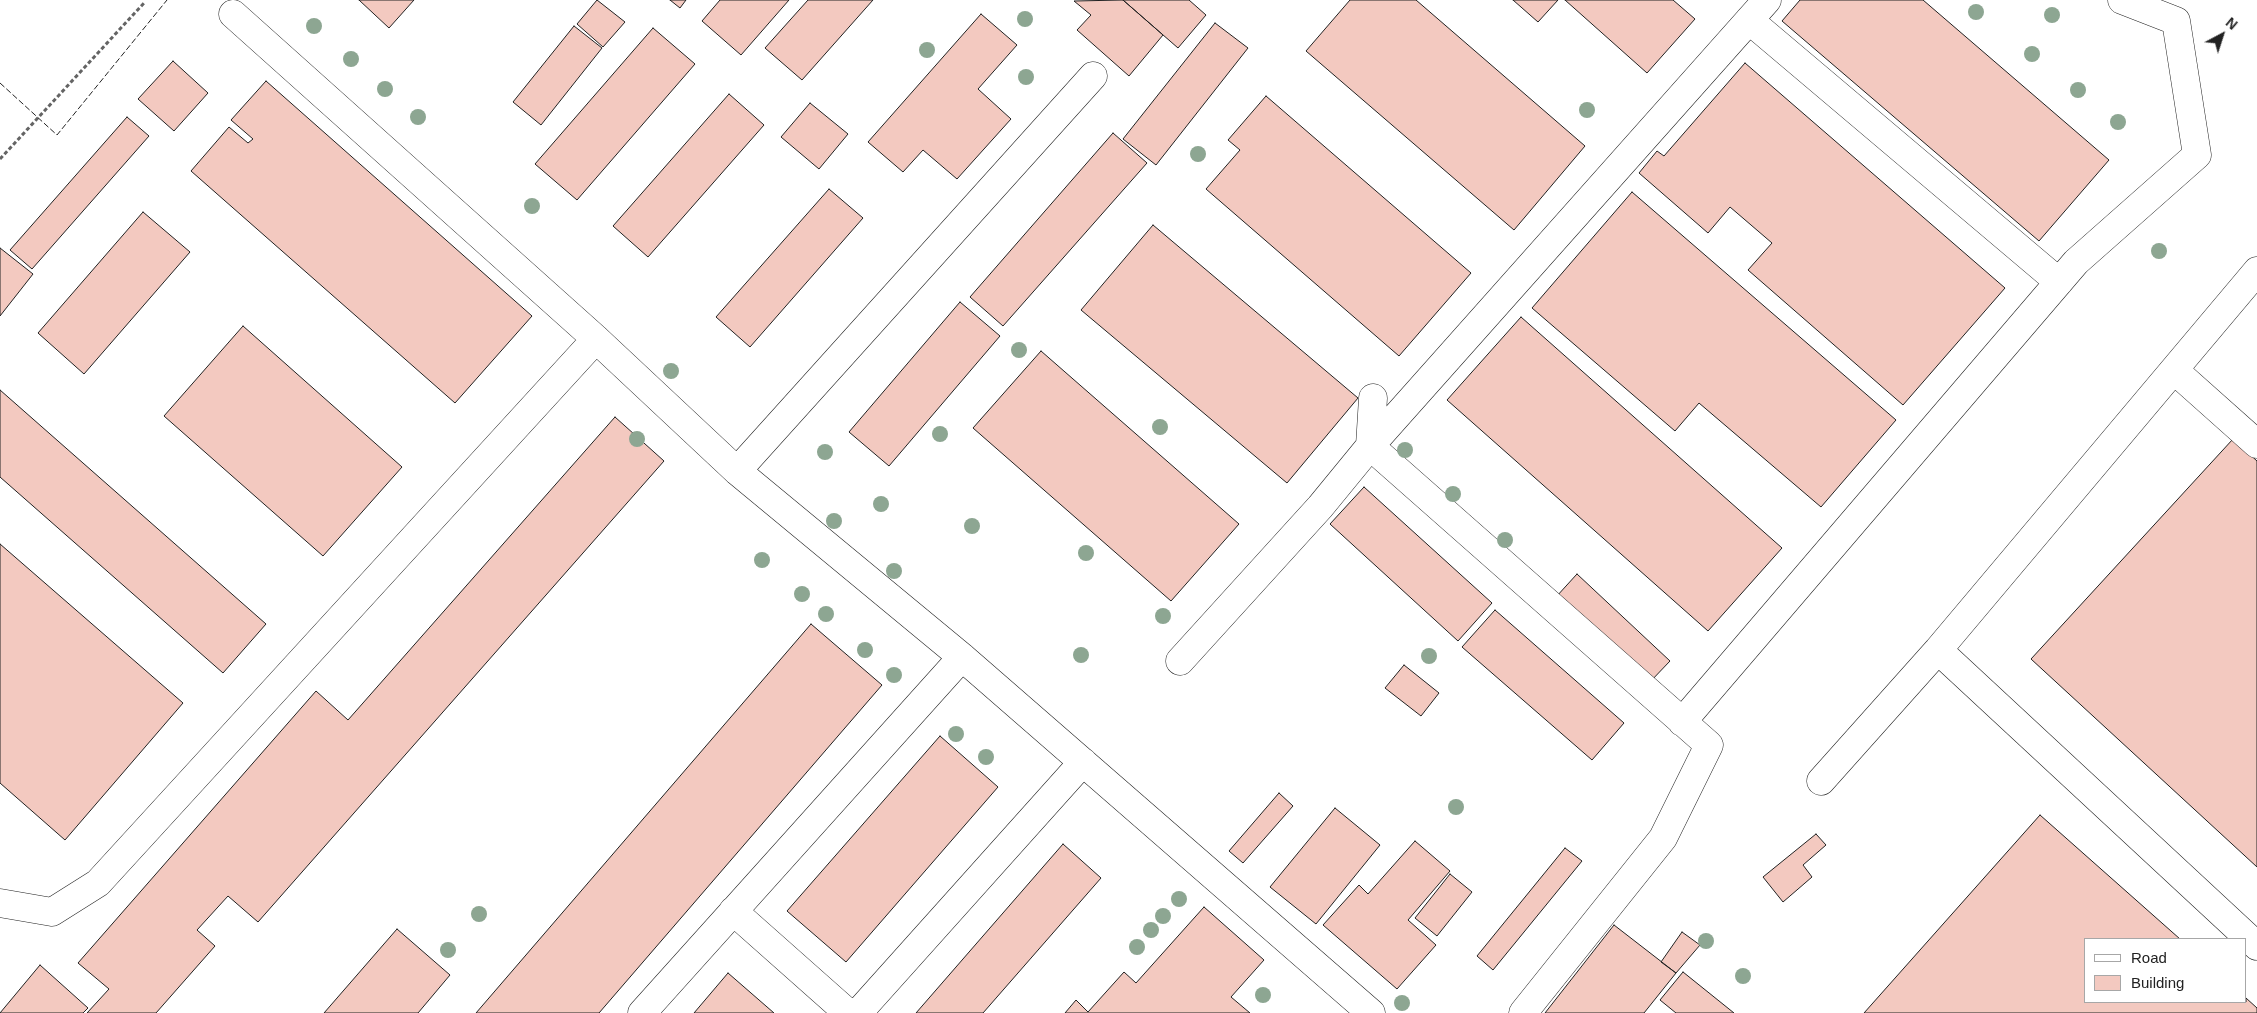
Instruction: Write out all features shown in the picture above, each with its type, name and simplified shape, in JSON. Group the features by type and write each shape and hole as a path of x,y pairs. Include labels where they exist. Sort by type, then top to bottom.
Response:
{"lane":[{"path":"1180,661 1320,507 1370,446 1767,0"},
{"path":"1682,722 2076,262 2197,155 2176,21 2122,0"},
{"path":"233,14 596,339 737,471 962,657 1371,1013"},
{"path":"1749,20 2059,282"},
{"path":"737,471 1093,76"},
{"path":"1822,781 1938,650 2257,272"},
{"path":"0,903 52,912 98,884 596,339"},
{"path":"2174,370 2257,444"},
{"path":"1370,446 1372,398"},
{"path":"1370,446 1709,745 1663,838 1523,1013"},
{"path":"1938,650 2257,946"},
{"path":"642,1013 962,657"},
{"path":"858,1013 1082,762"},
{"path":"733,911 848,1013"}],"path":[{"path":"0,159 144,3"}],"building":[{"path":"359,0 414,0 389,28"},
{"path":"597,0 625,22 603,47 577,24"},
{"path":"670,0 686,0 680,8"},
{"path":"720,0 789,0 741,55 702,21"},
{"path":"808,0 873,0 802,80 765,48"},
{"path":"1123,0 1163,35 1129,76 1077,30 1091,15 1074,1"},
{"path":"1123,0 1189,0 1206,15 1178,48"},
{"path":"1350,0 1416,0 1585,146 1514,230 1306,51"},
{"path":"1513,0 1558,0 1538,22"},
{"path":"1565,0 1673,0 1695,19 1647,73"},
{"path":"1800,0 1923,0 2109,160 2039,241 1782,21"},
{"path":"981,14 1017,45 978,89 1011,119 957,179 923,150 903,172 868,142"},
{"path":"1215,23 1248,48 1156,165 1123,139"},
{"path":"574,26 602,48 541,125 513,102"},
{"path":"653,28 695,64 577,200 535,164"},
{"path":"173,61 208,93 174,131 138,99"},
{"path":"1745,63 2005,288 1903,405 1748,270 1772,243 1730,207 1708,233 1639,173 1657,151 1664,156"},
{"path":"266,81 532,316 455,403 191,171 229,127 248,143 253,139 231,120"},
{"path":"729,94 764,125 648,257 613,226"},
{"path":"1266,96 1471,273 1399,356 1206,189 1240,150 1228,140"},
{"path":"810,103 848,134 819,169 781,137"},
{"path":"127,117 149,136 32,269 10,250"},
{"path":"1113,133 1147,163 1003,326 970,297"},
{"path":"829,189 863,218 750,347 716,317"},
{"path":"1632,192 1896,420 1821,507 1699,403 1675,431 1532,308"},
{"path":"143,212 190,252 84,374 38,333"},
{"path":"1153,225 1358,398 1287,483 1081,310"},
{"path":"0,248 33,274 0,316"},
{"path":"960,302 1000,336 889,466 849,432"},
{"path":"1521,317 1782,548 1708,631 1447,400"},
{"path":"243,326 402,467 323,556 164,416"},
{"path":"1041,351 1239,524 1171,601 973,428"},
{"path":"0,390 266,624 223,673 0,477"},
{"path":"615,417 664,461 258,922 228,896 197,930 215,946 156,1013 87,1013 109,989 78,963 316,691 348,720"},
{"path":"2233,439 2257,461 2257,867 2031,659"},
{"path":"1364,487 1492,603 1458,641 1330,524"},
{"path":"0,544 183,703 65,840 0,783"},
{"path":"1577,574 1670,661 1649,683 1556,597"},
{"path":"1495,610 1624,723 1592,760 1462,647"},
{"path":"811,624 882,685 599,1013 476,1013"},
{"path":"1404,665 1439,693 1421,716 1385,688"},
{"path":"940,736 998,787 846,962 787,911"},
{"path":"1279,793 1293,806 1243,863 1229,851"},
{"path":"1335,808 1380,845 1316,924 1270,887"},
{"path":"2040,815 2179,938 2084,938 2084,1003 2247,1003 2247,999 2257,1008 2257,1013 1864,1013"},
{"path":"1816,834 1826,845 1803,865 1812,877 1783,902 1763,877"},
{"path":"1415,841 1450,871 1408,920 1436,945 1397,989 1323,925 1359,885 1368,894"},
{"path":"1063,844 1101,878 983,1013 916,1013"},
{"path":"1565,848 1582,861 1493,970 1477,956"},
{"path":"1450,874 1472,892 1437,936 1415,918"},
{"path":"1204,907 1264,960 1231,997 1250,1013 1065,1013 1076,1000 1088,1012 1124,972 1136,983"},
{"path":"1614,925 1676,973 1644,1013 1545,1013"},
{"path":"397,929 450,975 418,1013 324,1013"},
{"path":"1682,932 1700,945 1676,973 1661,962"},
{"path":"40,965 88,1008 83,1013 0,1013"},
{"path":"1683,972 1734,1013 1676,1013 1660,1000"},
{"path":"728,973 774,1013 694,1013"}],"fence":[{"path":"0,83 57,135 167,0"}]}
